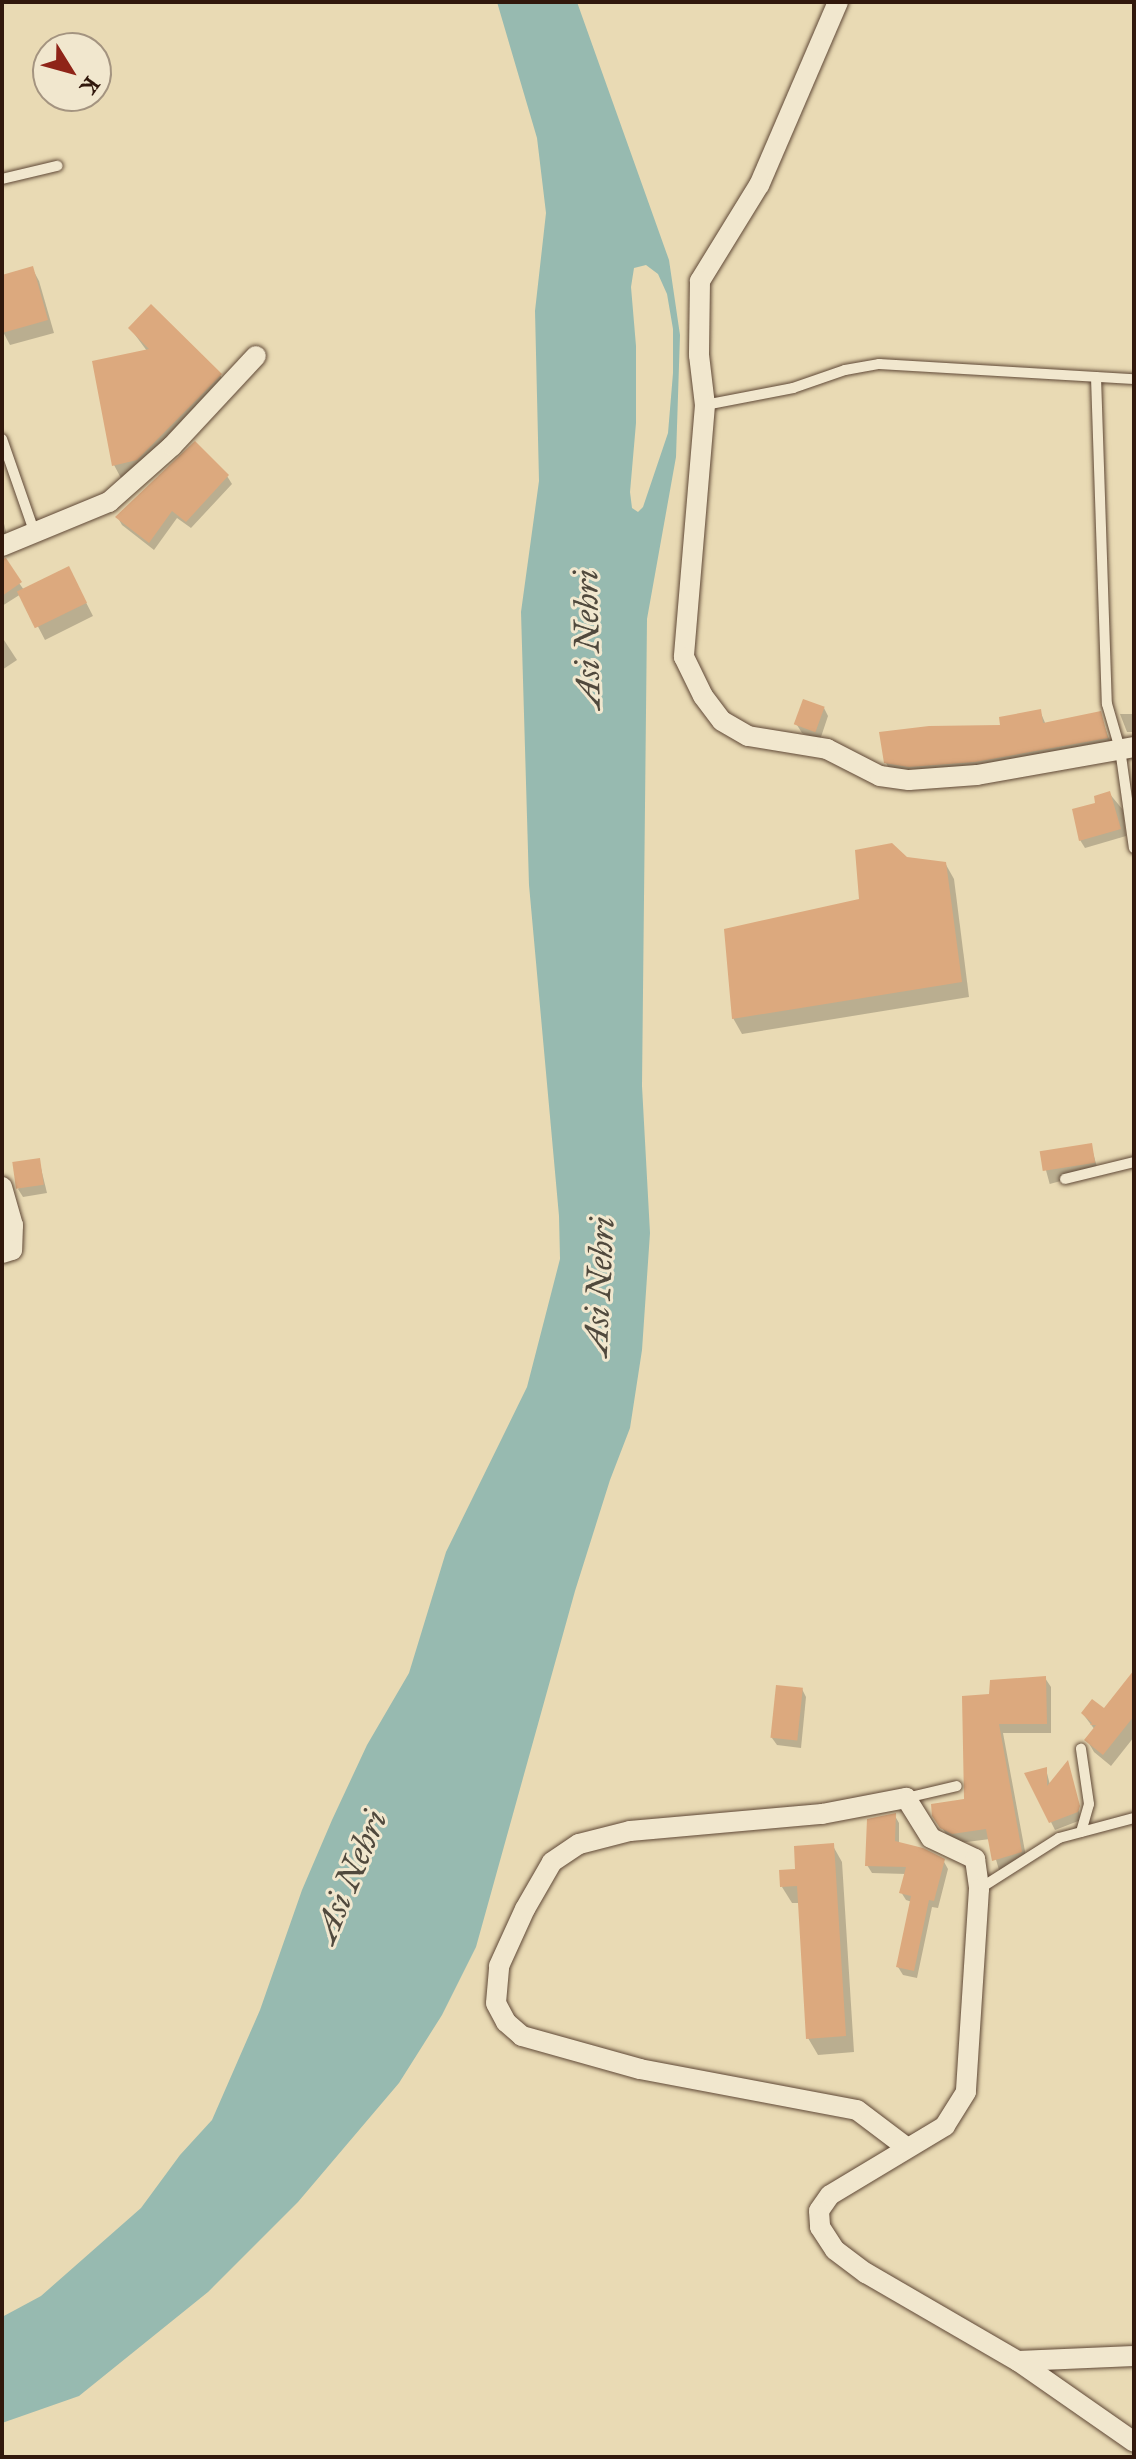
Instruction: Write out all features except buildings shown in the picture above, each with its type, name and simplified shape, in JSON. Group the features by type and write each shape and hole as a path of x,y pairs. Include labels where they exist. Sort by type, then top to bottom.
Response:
{"street":[{"path":"838,2 759,185 700,281 699,355 705,405 684,657 703,696 722,721 748,736 827,749 880,776 909,780 977,775 1127,748"},
{"path":"2,546 109,502 172,446 256,356"},
{"path":"2,1187 13,1225 12,1250 2,1253"},
{"path":"906,2147 857,2110 640,2069 522,2036 506,2022 496,2003 499,1966 525,1909 552,1862 579,1844 630,1831 822,1814 906,1798 931,1838 975,1859 979,1889 966,2092 945,2126 830,2195 819,2211 820,2227 835,2250 866,2273 1018,2361 1134,2442"},
{"path":"1018,2361 1134,2356"}],"lane":[{"path":"2,179 57,166"},
{"path":"705,405 793,388 845,370 879,364 1134,379"},
{"path":"1096,377 1107,704 1127,748 1134,848"},
{"path":"2,439 34,531"},
{"path":"1065,1179 1134,1162"},
{"path":"1081,1749 1089,1804 1081,1832"},
{"path":"906,1798 957,1786"},
{"path":"979,1889 1059,1838 1134,1818"}],"water":[{"name":"Asi Nehri","path":"497,2 577,2 669,260 680,335 676,457 647,619 642,1086 650,1233 642,1350 630,1428 575,1591 476,1947 442,2015 399,2083 298,2202 208,2292 79,2396 2,2423 2,2317 41,2296 141,2208 180,2155 212,2120 260,2010 302,1890 332,1820 367,1745 409,1673 446,1552 527,1387 560,1259 559,1216 529,885 521,612 539,481 535,311 546,213 537,138","holes":["646,265 658,274 667,294 673,329 668,433 643,507 638,512 632,508 630,492 636,423 636,346 631,287 634,268"]}]}
